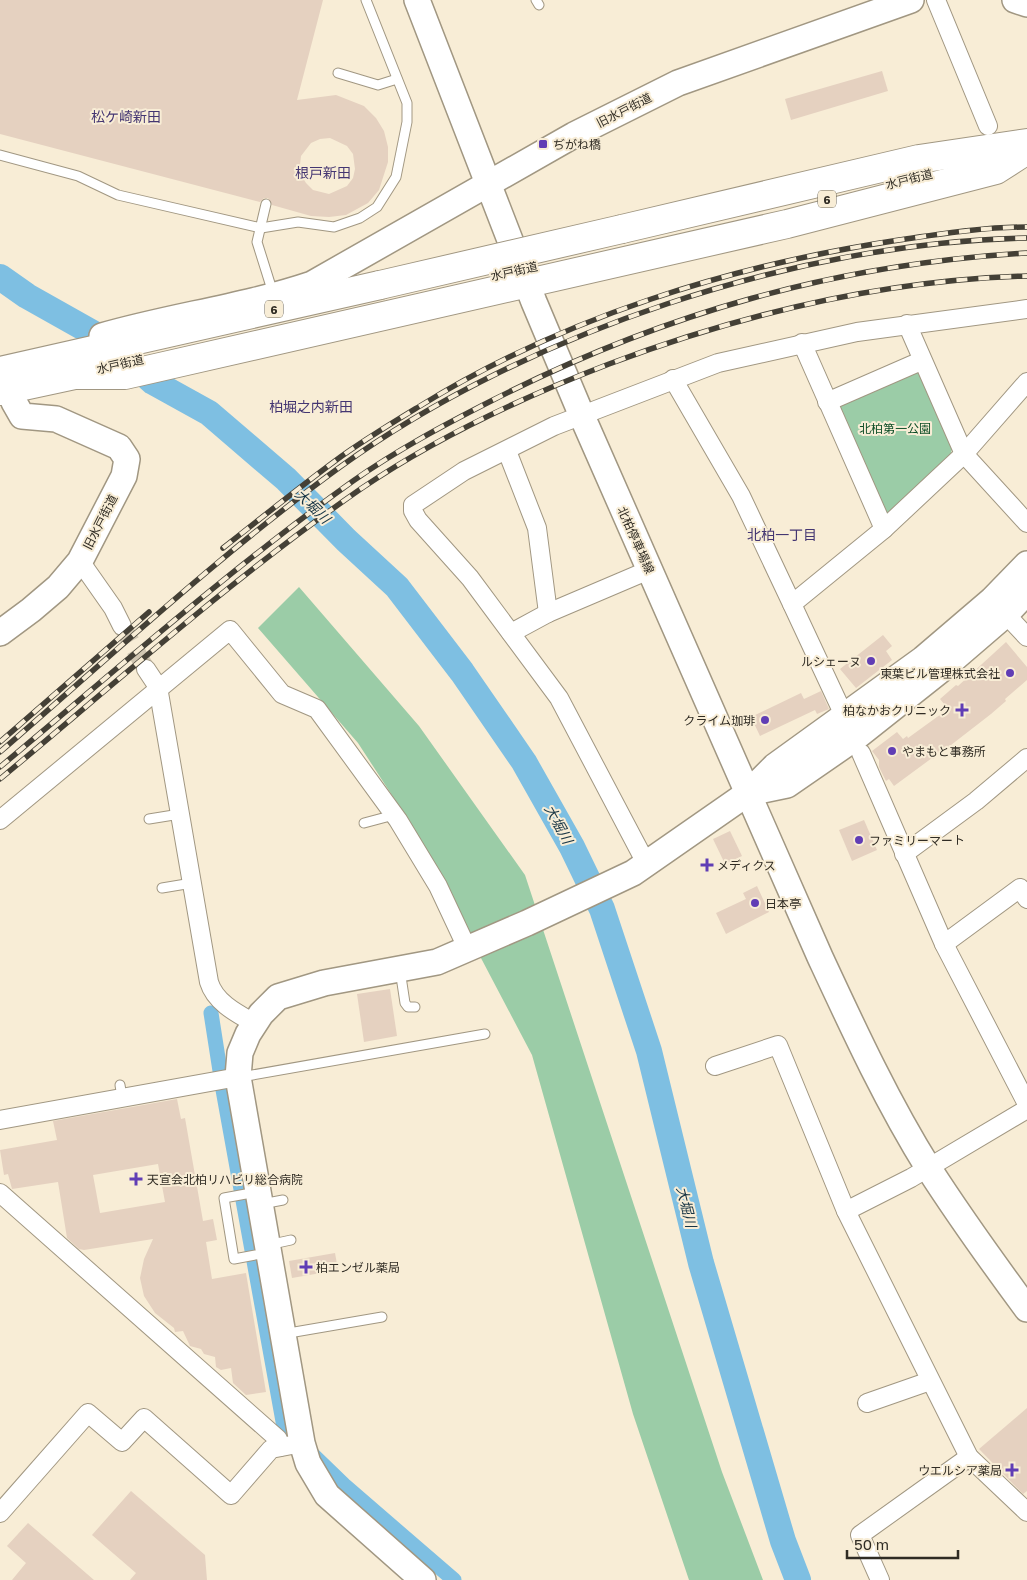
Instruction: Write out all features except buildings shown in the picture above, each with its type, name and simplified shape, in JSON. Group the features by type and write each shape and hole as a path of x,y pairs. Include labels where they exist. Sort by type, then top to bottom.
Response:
{"highway":[{"name":"水戸街道","path":"15,380 67,366 623,237 917,178 1027,144"},
{"path":"178,340 527,285 788,224 987,173 996,170 1027,150"}],"street":[{"name":"北柏停車場線","path":"417,0 527,285 582,416 852,1027 928,1168 1027,1309"},
{"name":"旧水戸街道","path":"67,366 86,340 178,340 244,302 274,296 312,284 574,135 678,82 911,0"},
{"path":"936,0 988,126"},
{"path":"1016,0 1027,4"},
{"path":"640,869 559,698 470,578 418,520 412,511 413,505 464,471 554,426 718,363 802,344 907,324 1027,309"},
{"path":"907,324 964,454 1027,523"},
{"path":"802,344 884,529"},
{"path":"827,402 922,361"},
{"path":"673,379 741,496 841,709"},
{"name":"旧水戸街道","path":"0,633 58,587 80,562 124,476 127,459 119,447 56,419 15,380"},
{"path":"792,604 884,529 964,454 1027,382"},
{"path":"507,451 538,528 548,613"},
{"path":"80,562 113,608 122,626"},
{"path":"999,607 1027,564"},
{"path":"511,633 548,613 649,570"},
{"path":"291,1445 276,1246 267,1199 238,1077 240,1053 254,1023 278,997 287,992 324,983 426,966 468,950 640,869 748,792 775,766 923,660 999,607 1027,592"},
{"path":"999,607 1027,637"},
{"path":"0,820 158,687 230,630 282,694 317,709 394,815 438,886 468,950"},
{"path":"146,669 158,687 212,991 233,1011 254,1023"},
{"path":"861,752 944,944 1027,1104"},
{"path":"904,854 976,801 1027,758"},
{"path":"944,944 1025,890"},
{"path":"715,1066 778,1045 846,1211 969,1457 1027,1512"},
{"path":"0,1120 121,1091 191,1079 238,1077"},
{"path":"846,1211 928,1168 1027,1109"},
{"path":"0,1193 278,1439 291,1445 310,1468 327,1495 424,1580"},
{"path":"867,1403 930,1381"},
{"path":"0,1513 88,1413 122,1442 134,1423 144,1418 231,1495 272,1449 291,1445"},
{"path":"880,1580 860,1535 969,1457"}],"lane":[{"path":"0,155 78,176 118,195 261,228 298,222 312,226 334,227 360,218 377,207 396,177 407,122 408,104 366,0"},
{"path":"338,73 378,85 397,79"},
{"path":"266,204 257,242 274,296"},
{"path":"150,819 180,814"},
{"path":"364,823 394,815"},
{"path":"162,888 192,883"},
{"path":"400,970 406,1003 408,1007 415,1007"},
{"path":"238,1077 485,1034"},
{"path":"267,1199 224,1198 234,1259 276,1246"},
{"path":"283,1334 382,1317"}],"green space":[{"name":"北柏第一公園","path":"913,369 918,372 952,449 950,456 890,515 884,514 837,407"},
{"path":"299,587 419,726 525,875 722,1472 763,1580 689,1580 633,1414 532,1055 410,823 358,743 258,628"}],"waterway":[{"name":"大堀川","path":"0,277 27,296 107,341 153,382 209,413 286,479 346,540 397,587 462,672 524,762 572,847 602,909 649,1051 701,1263 783,1541 798,1580"},
{"path":"211,1013 223,1090 284,1427 344,1485 454,1580"}],"tunnel":[{"path":"122,626 146,669"}],"railway":[{"path":"223,548 335,461 420,406 475,374 532,346 591,321 651,299 712,280 774,264 899,240 947,233 1027,227"},
{"path":"0,752 209,570 296,500 340,467 413,419 493,375 579,337 667,304 758,277 849,257 940,243 1027,238"},
{"path":"0,767 174,621 307,515 353,481 404,448 491,401 555,370 620,343 685,319 751,298 818,282 887,269 956,259 1027,253"},
{"path":"0,779 178,629 315,522 391,469 482,419 545,390 609,364 659,346 762,315 867,292 920,284 1027,276"},
{"path":"0,742 149,612"}],"place":[{"name":"ぢがね橋","path":"543,144"},
{"name":"ルシェーヌ","path":"871,661"},
{"name":"東葉ビル管理株式会社","path":"1010,673"},
{"name":"柏なかおクリニック","path":"962,710"},
{"name":"クライム珈琲","path":"765,720"},
{"name":"やまもと事務所","path":"892,751"},
{"name":"ファミリーマート","path":"859,840"},
{"name":"メディクス","path":"707,865"},
{"name":"日本亭","path":"755,903"},
{"name":"天宣会北柏リハビリ総合病院","path":"136,1179"},
{"name":"柏エンゼル薬局","path":"306,1267"},
{"name":"ウエルシア薬局","path":"1012,1470"}],"district":[{"name":"松ケ崎新田","path":"126,116"},
{"name":"根戸新田","path":"323,172"},
{"name":"柏堀之内新田","path":"311,406"},
{"name":"北柏一丁目","path":"782,534"}]}
